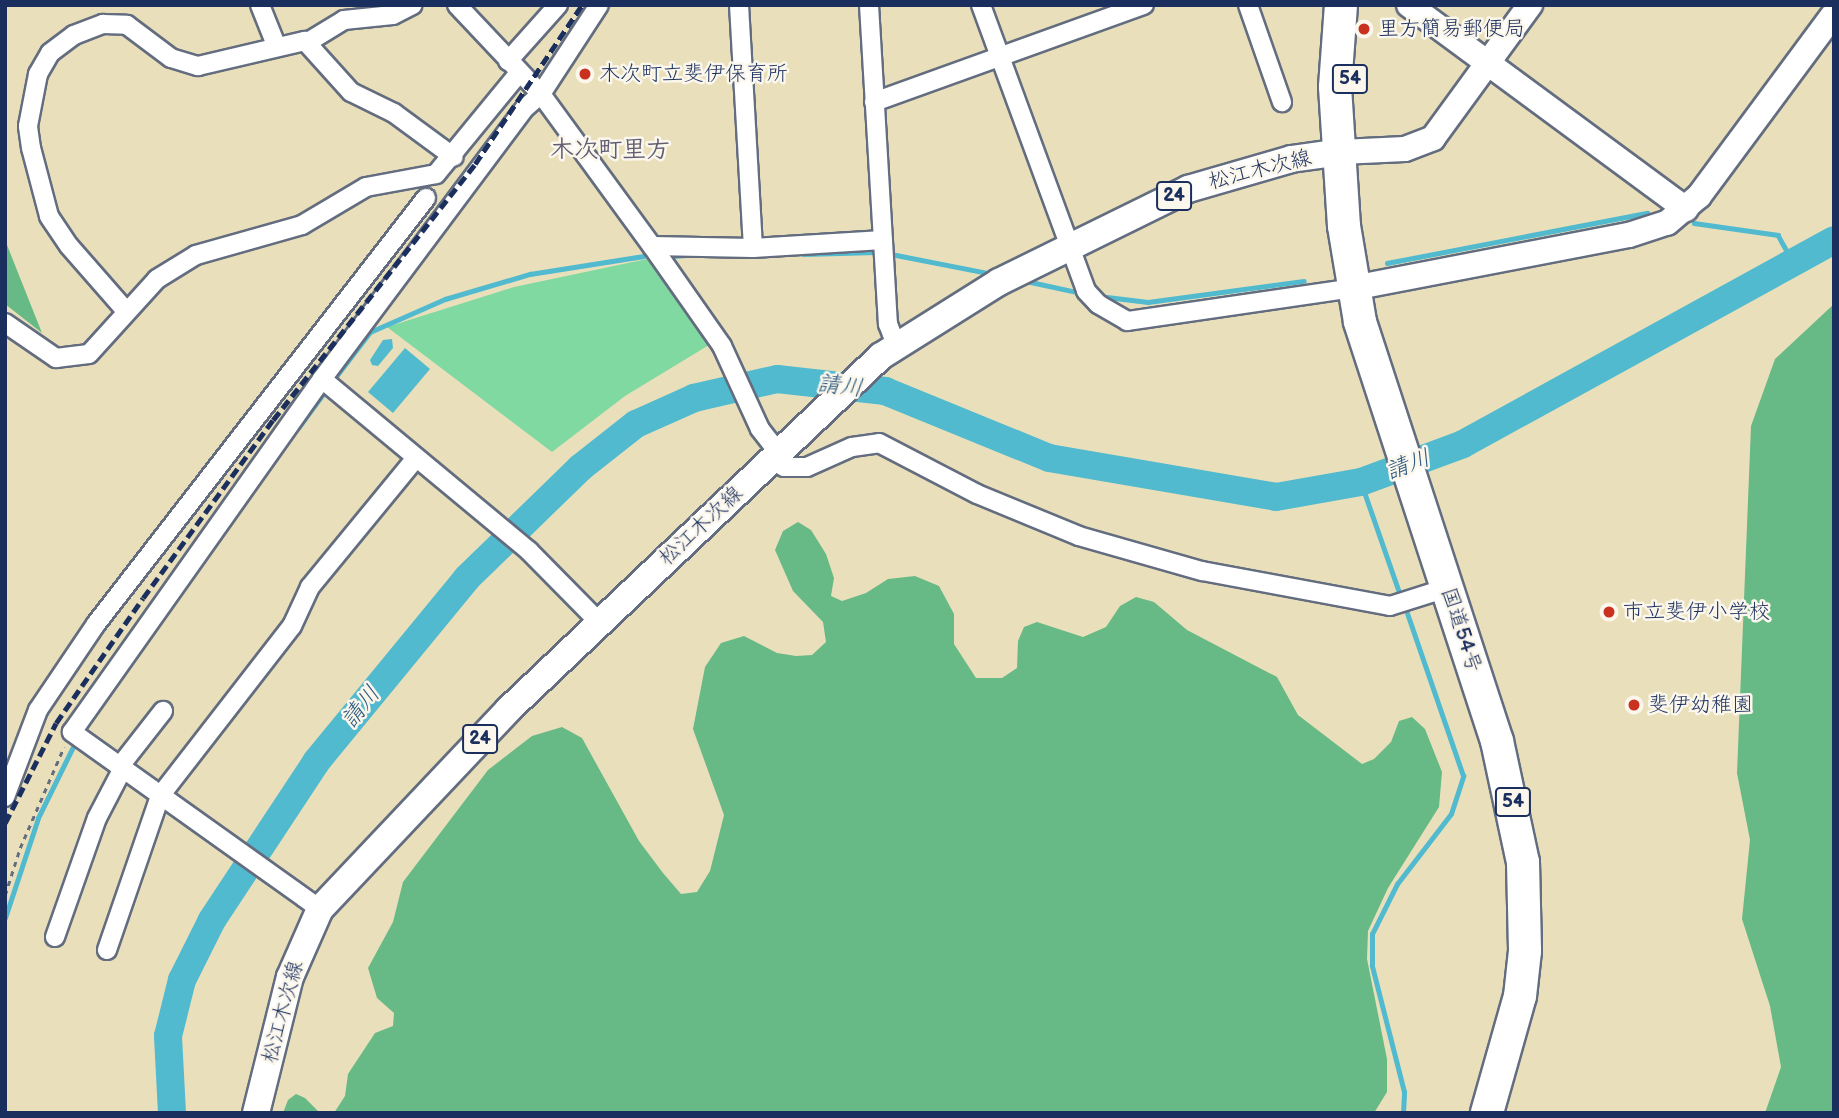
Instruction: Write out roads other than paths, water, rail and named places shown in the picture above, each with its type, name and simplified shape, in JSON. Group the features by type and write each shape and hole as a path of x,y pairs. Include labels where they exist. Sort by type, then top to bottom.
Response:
{"highway":[{"name":"国道54号","path":"1341,5 1335,87 1353,288 1393,435 1497,741 1522,862 1525,951 1520,996 1514,1029 1487,1113"},
{"name":"国道54号","path":"1341,152 1354,5"}],"main road":[{"name":"松江木次線","path":"256,1113 290,976 320,909 354,868 599,622 803,427 889,351 1008,277 1188,189 1291,159 1341,152"}],"street":[{"path":"260,5 276,45"},
{"path":"126,311 69,246 49,216 28,126 43,63 74,36 116,23 137,30 172,58 198,66 225,63 276,45 308,42 344,20 393,15 413,5"},
{"path":"457,5 541,94 652,246 728,358 750,409 775,456 785,467 807,467 852,447 879,443 977,494 1079,536 1264,585 1404,603 1447,588"},
{"path":"5,323 46,354 69,359 99,347 126,311 157,279 196,255 302,225 366,187 430,177 454,157 558,5"},
{"path":"320,909 72,732 328,384 525,108 541,94 599,5"},
{"path":"739,5 753,248"},
{"path":"869,5 889,351"},
{"path":"981,5 1086,290 1111,314 1127,321 1353,288 1629,235 1667,223 1686,209 1833,15"},
{"path":"874,102 1144,5"},
{"path":"1248,5 1282,102"},
{"path":"1409,5 1686,209"},
{"path":"1341,152 1405,149 1433,138 1489,65 1530,5"},
{"path":"308,42 351,92 394,113 454,157"},
{"path":"5,797 12,764 37,710 96,624 426,198"},
{"path":"652,246 753,248 883,240"},
{"path":"328,384 529,551 599,622"},
{"path":"107,950 160,796 292,626 310,587 416,458"},
{"path":"55,937 97,818 122,767 163,711"}],"water":[{"path":"392,339 393,348 378,366 372,365 370,360 383,340"},
{"path":"405,348 430,369 393,413 368,392"}],"waterway":[{"path":"1387,263 1647,213"},
{"path":"1694,223 1778,235 1794,264"},
{"name":"請川","path":"172,1113 168,1036 182,980 212,920 316,762 467,578 580,468 636,424 694,398 777,379 885,391 1049,458 1276,497 1361,482 1463,444 1834,240"},
{"path":"803,254 876,252"},
{"path":"891,254 993,274"},
{"path":"673,256 689,255"},
{"path":"331,383 370,332 445,299 530,274 644,256"},
{"path":"1026,281 1077,292"},
{"path":"1099,296 1148,302 1304,281"},
{"path":"298,428 326,390"},
{"path":"1361,482 1401,597"},
{"path":"1403,1113 1404,1092 1372,966 1372,934 1397,884 1451,814 1463,776 1404,605"},
{"path":"5,918 38,818 73,747"}],"railway":[{"path":"5,823 56,723 143,598 273,420 475,164 582,5"}],"place":[{"name":"里方簡易郵便局","path":"1364,29"},
{"name":"木次町立斐伊保育所","path":"585,74"},
{"name":"市立斐伊小学校","path":"1609,612"},
{"name":"斐伊幼稚園","path":"1634,705"}],"district":[{"name":"木次町里方","path":"610,150"}]}
